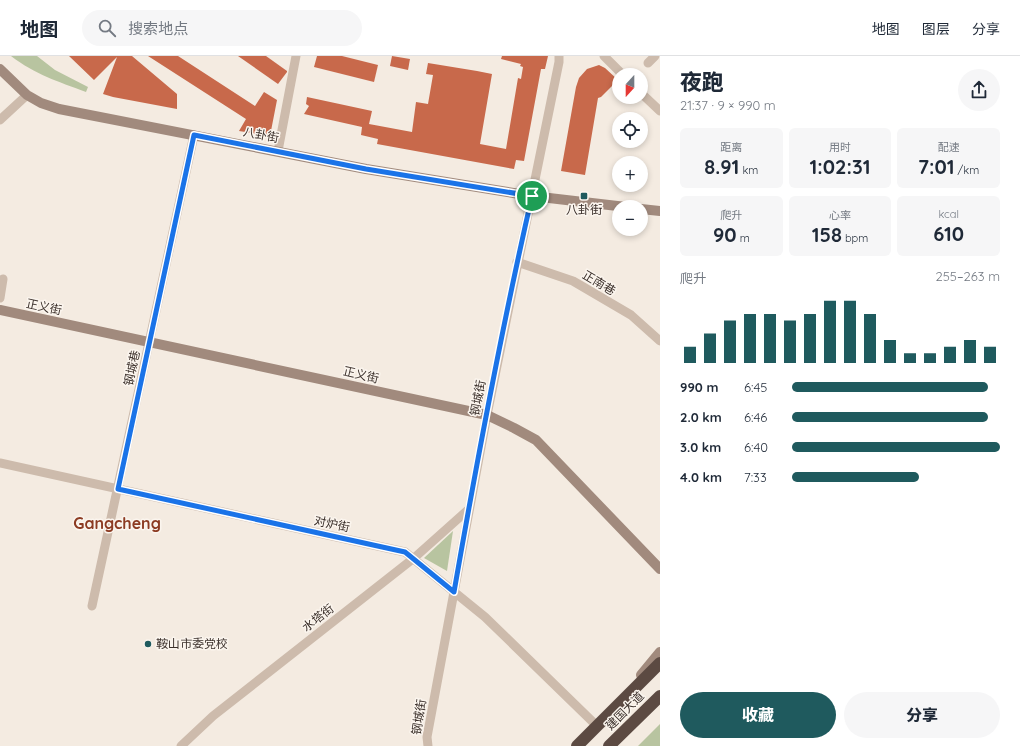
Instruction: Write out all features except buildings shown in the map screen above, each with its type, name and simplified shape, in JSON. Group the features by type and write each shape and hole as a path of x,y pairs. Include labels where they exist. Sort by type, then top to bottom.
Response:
{"highway":[{"path":"577,746 660,663"},
{"name":"建国大道","path":"610,746 660,696"}],"street":[{"path":"278,151 296,56"},
{"path":"604,56 616,68"},
{"path":"648,63 655,56"},
{"name":"钢城街","path":"428,746 427,737 486,416 517,262 561,58"},
{"name":"八卦街","path":"0,69 27,95 41,104 59,109 366,169 532,196 612,205"},
{"path":"0,120 27,95"},
{"path":"648,99 660,111"},
{"name":"钢城巷","path":"92,606 194,135"},
{"path":"648,210 660,211"},
{"name":"正南巷","path":"517,262 573,281 631,315 660,341"},
{"path":"0,298 3,279"},
{"name":"正义街","path":"0,310 486,416 514,428 536,440 660,569"},
{"name":"对炉街","path":"0,463 405,552 485,617 597,726"},
{"name":"水塔街","path":"181,746 212,716 414,558 469,509"},
{"path":"614,708 660,652"},
{"path":"627,729 660,702"}],"green space":[{"path":"11,56 37,56 55,70 88,87 86,92 38,73"},
{"path":"453,531 447,571 424,558"},
{"path":"660,724 660,746 638,746"}],"place":[{"name":"八卦街","path":"584,196"},
{"name":"鞍山市委党校","path":"148,644"}],"district":[{"name":"Gangcheng","path":"117,523"}],"route":[{"path":"194,135 366,169 532,196 486,416 454,592 405,552 118,489 194,135"}]}
